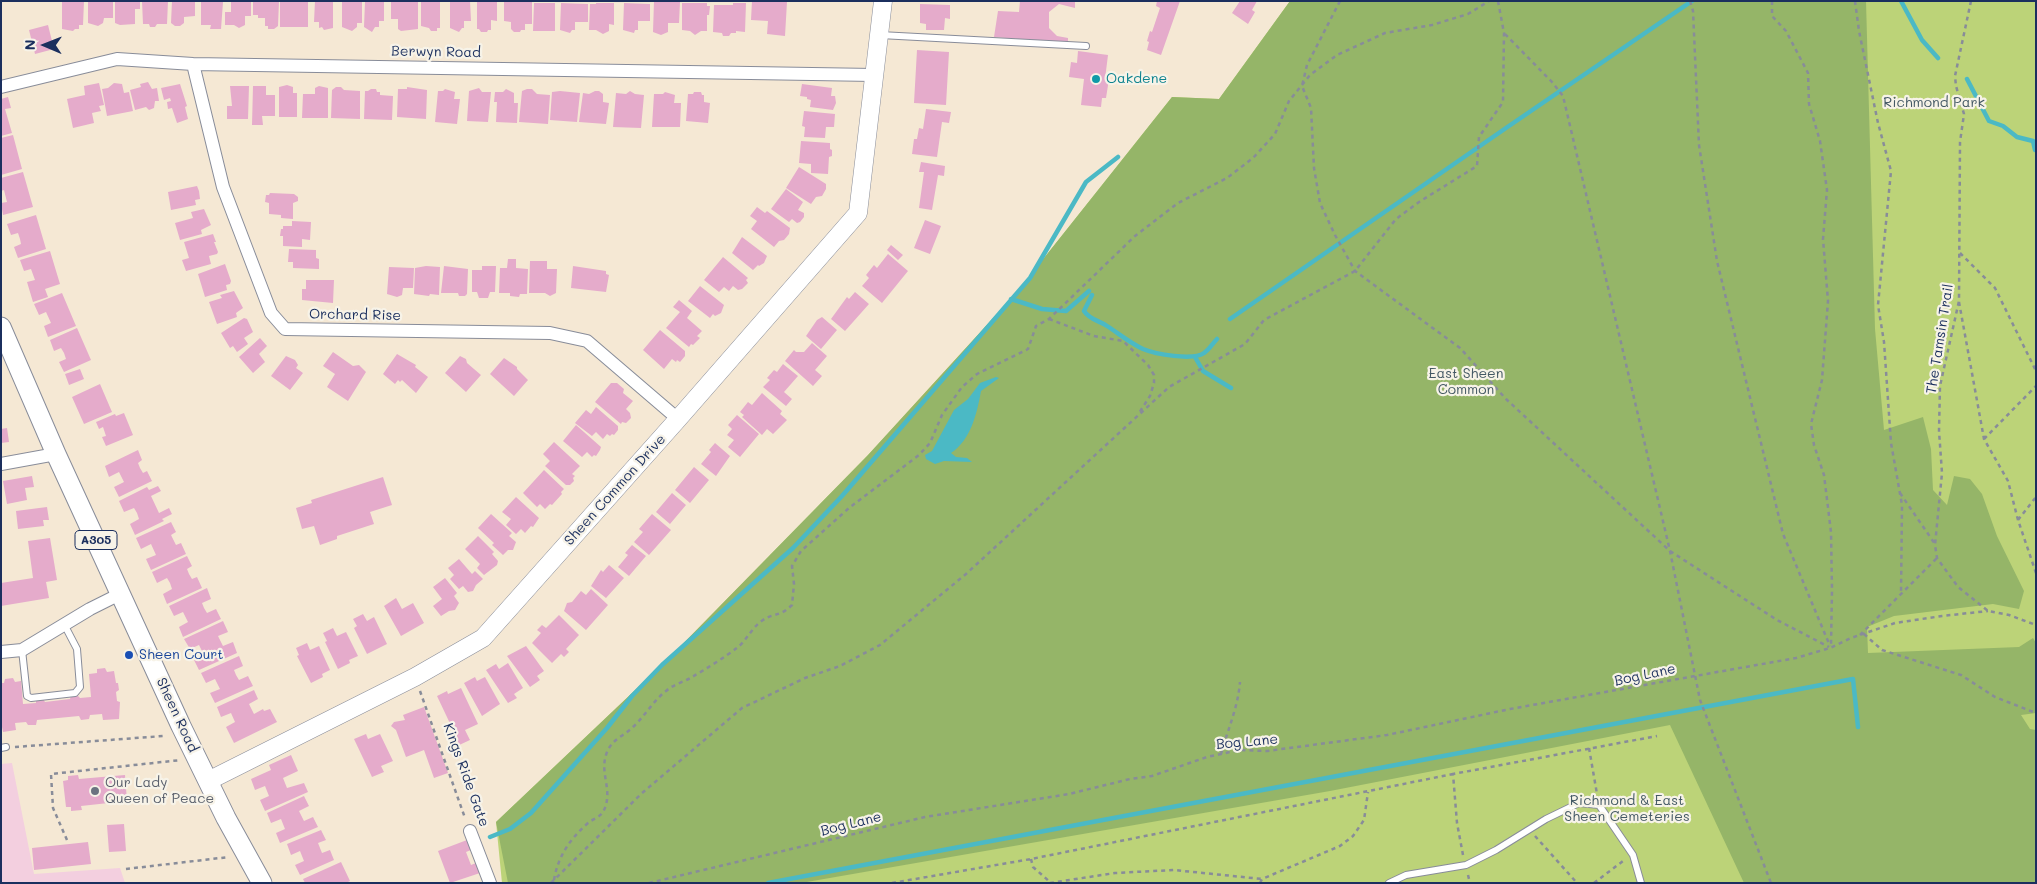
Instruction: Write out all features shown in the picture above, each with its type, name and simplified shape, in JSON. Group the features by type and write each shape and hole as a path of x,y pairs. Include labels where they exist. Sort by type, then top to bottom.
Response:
{"main road":[{"name":"A305","path":"1,328 120,594"},
{"name":"Sheen Road","path":"120,594 208,781 245,855 262,883"}],"street":[{"name":"Sheen Common Drive","path":"208,781 415,677 483,638 858,213 883,1"},
{"name":"Berwyn Road","path":"1,87 117,59 194,64 874,75"},
{"name":"Orchard Rise","path":"194,64 223,187 271,313 285,329 550,333 586,341 678,419"},
{"path":"1,464 56,454"},
{"path":"1,652 22,650 120,594"},
{"name":"Kings Ride Gate","path":"470,831 490,883"}],"lane":[{"path":"879,35 1086,46"},
{"path":"22,650 27,696 31,698 75,693 80,687 77,649 65,626"},
{"path":"1389,883 1406,875 1466,865 1579,803 1598,805 1633,855 1641,883"}],"path":[{"path":"1340,1 1307,65 1302,86 1311,108 1314,168 1320,202 1335,235 1355,271 1460,348 1506,399 1670,551 1777,620 1830,648"},
{"path":"553,882 564,851 575,835 593,819 601,816 607,804 609,790 604,770 608,749 616,740 633,728 650,705 666,690 679,682 691,678 738,647 761,622 785,612 792,605 794,584 792,566 801,551 849,508 919,455 930,443 942,415 962,387 978,374 1028,349 1036,326 1049,319 1135,236 1178,203 1227,178 1253,158 1275,134 1289,101 1310,75 1337,55 1385,33 1432,25 1468,14 1489,1"},
{"path":"553,882 641,794 742,708 805,678 840,666 880,645 966,574 1169,387 1245,344 1264,320 1355,271 1396,219 1419,202 1477,166 1479,137 1503,102 1504,33 1498,1"},
{"path":"1690,1 1699,145 1717,261 1783,534 1830,648"},
{"path":"1772,1 1772,16 1786,31 1808,73 1809,104 1820,141 1827,190 1823,239 1828,301 1822,380 1811,424 1814,445 1824,474 1831,532 1830,648"},
{"path":"1856,1 1860,40 1878,123 1891,171 1878,305 1884,342 1891,443 1900,492 1902,594"},
{"name":"The Tamsin Trail","path":"1971,1 1955,76 1964,114 1960,159 1959,301 1940,386 1939,431 1942,473 1935,545 1937,558 1958,587 1988,611 2008,615 2036,625"},
{"path":"1504,33 1556,86 1563,96 1670,551 1700,700 1771,883"},
{"path":"1960,253 1995,288 2036,371"},
{"path":"1959,301 1984,439 2008,481 2018,520 2036,573"},
{"path":"1049,319 1094,336 1123,341 1148,365 1154,375 1154,382 1150,396 1137,417"},
{"path":"1984,439 2036,386"},
{"path":"1900,492 1935,545"},
{"path":"2018,520 2036,497"},
{"path":"1859,636 1937,558"},
{"name":"Bog Lane","path":"649,883 925,816 1069,794 1130,779 1152,776 1207,756 1239,750 1267,752 1387,735 1510,709 1796,658 1830,648 1851,638 1895,623 1988,611"},
{"path":"1864,634 1882,650 1961,675 1995,697 2036,713"},
{"name":"Kings Ride Gate","path":"415,677 470,831"},
{"path":"1221,754 1234,718 1240,682"},
{"path":"4,747 163,736 181,726"},
{"path":"892,883 1031,860 1453,774 1657,736"},
{"path":"1589,748 1598,805"},
{"path":"68,840 53,808 52,774 197,758"},
{"path":"1453,774 1457,824 1466,865"},
{"path":"1031,860 1033,867 1050,882 1115,873 1174,870 1262,879 1340,846 1353,836 1364,820 1368,791"},
{"path":"1529,830 1577,883"},
{"path":"126,869 245,855"},
{"path":"1594,883 1614,866 1633,855"},
{"path":"1260,883 1262,879"}],"shaded area":[{"path":"12,763 34,874 120,868 125,883 1,883 1,764"}],"green space":[{"name":"East Sheen Common","path":"1290,1 2036,1 2036,883 502,883 496,822 670,657 868,455 1017,292 1172,97 1219,99"},
{"name":"East Sheen Common","path":"1290,1 1866,1 1875,329 1884,430 1923,417 1931,449 1933,490 1947,505 1954,476 1970,479 1982,494 1997,536 2024,591 2019,609 1993,604 1894,616 1867,627 1868,653 2019,647 2033,638 2036,643 2036,713 2021,715 2030,729 2036,730 2036,883 1744,883 1670,725 1330,791 801,883 508,883 496,822 670,657 868,455 1017,292 1172,97 1219,99"}],"water":[{"path":"996,377 999,378 981,391 972,425 964,441 951,453 956,457 967,458 972,462 944,461 935,464 926,459 925,455 932,451 954,410 968,399 980,383"}],"building":[{"path":"62,1 84,1 83,25 79,25 79,29 73,31 62,29"},
{"path":"88,1 113,1 113,18 104,18 103,23 98,26 88,23"},
{"path":"115,1 140,1 140,9 135,9 135,24 120,25 115,23"},
{"path":"142,1 168,1 167,24 157,24 155,27 150,27 149,24 143,24"},
{"path":"172,1 195,1 195,16 184,17 184,23 180,26 175,26 171,23"},
{"path":"231,1 251,1 251,16 245,16 245,25 239,28 234,25 225,25 225,12 231,12"},
{"path":"253,1 279,1 278,26 274,29 268,29 268,26 265,26 265,18 258,18 258,15 253,15"},
{"path":"280,1 308,2 308,27 280,27"},
{"path":"315,1 333,1 333,28 324,30 322,27 319,28 319,22 314,22"},
{"path":"342,1 362,1 362,23 357,23 357,27 352,31 342,27"},
{"path":"391,1 418,1 418,29 401,31 398,29 398,19 391,19"},
{"path":"450,1 470,1 471,21 464,21 464,28 459,32 450,28"},
{"path":"477,1 497,1 497,21 491,20 491,30 487,32 481,32 477,29"},
{"path":"504,1 532,2 532,24 525,24 525,30 514,32 511,29 511,22 504,21"},
{"path":"654,1 680,2 679,23 668,23 668,32 661,35 653,32"},
{"path":"752,1 787,2 785,36 767,34 768,21 751,20"},
{"path":"1020,1 1075,1 1075,8 1059,4 1049,12 1049,28 1057,36 1068,38 1068,43 994,37 998,11 1019,12"},
{"path":"1157,1 1180,1 1161,55 1147,50 1150,31 1152,32 1160,8 1156,6"},
{"path":"1240,1 1257,1 1252,10 1255,12 1248,24 1232,13"},
{"path":"201,2 223,2 221,29 210,29 211,25 201,25"},
{"path":"365,2 384,2 384,21 379,21 379,27 375,27 372,32 364,27"},
{"path":"421,2 440,2 440,28 437,28 437,31 431,31 429,28 421,26"},
{"path":"534,3 555,3 555,31 533,31"},
{"path":"561,3 588,4 588,22 575,22 575,30 572,30 570,33 560,30"},
{"path":"614,3 614,25 609,24 609,31 603,34 596,30 589,30 590,4"},
{"path":"624,3 650,4 650,21 638,21 638,30 635,30 634,33 623,30"},
{"path":"682,3 707,3 707,6 710,6 709,15 707,15 707,31 701,31 695,35 690,31 682,30"},
{"path":"733,3 746,3 745,32 736,31 736,33 731,33 729,36 723,36 722,33 713,32 714,5 733,5"},
{"path":"920,4 950,5 950,19 945,18 944,30 926,30 926,24 920,23"},
{"path":"48,25 54,49 35,54 29,30"},
{"path":"917,50 949,52 946,105 914,103"},
{"name":"Oakdene","path":"1078,51 1108,55 1105,79 1109,79 1106,98 1102,98 1101,107 1081,105 1084,79 1069,77 1071,62 1077,63"},
{"path":"148,82 152,89 157,88 159,101 155,101 154,108 149,110 146,107 135,110 130,90 141,87 140,84"},
{"path":"99,83 104,105 99,106 101,111 92,113 94,123 73,128 67,99 85,95 84,86"},
{"path":"114,83 122,84 124,93 129,92 133,111 107,116 102,89 108,88"},
{"path":"180,84 187,106 185,107 188,119 177,123 172,108 168,109 167,102 171,101 170,98 164,100 161,88"},
{"path":"802,84 832,88 831,96 835,96 836,103 833,110 810,107 811,100 800,96"},
{"path":"287,85 293,87 293,93 297,93 297,117 279,117 279,87"},
{"path":"230,86 249,86 248,119 227,119 227,106 232,106"},
{"path":"253,86 266,86 266,95 275,95 275,116 262,116 263,125 252,125"},
{"path":"319,86 328,88 328,118 302,118 303,94 315,94 315,88"},
{"path":"336,87 341,87 344,90 360,91 360,119 331,118 332,90"},
{"path":"407,87 427,90 426,119 397,117 398,89 407,89"},
{"path":"479,88 482,92 491,92 488,122 467,121 469,91"},
{"path":"376,89 377,92 380,92 380,95 393,96 392,120 364,119 365,91"},
{"path":"445,89 455,92 454,99 460,99 457,124 435,122 438,91"},
{"path":"506,89 514,93 514,103 518,103 517,123 496,122 497,102 494,102 495,92 503,92"},
{"path":"532,89 537,94 550,95 548,124 519,122 522,91"},
{"path":"595,91 603,94 603,102 609,103 606,124 579,122 583,93 589,94"},
{"path":"630,91 635,94 644,95 641,128 613,127 616,93 626,94"},
{"path":"552,92 580,93 577,122 550,120"},
{"path":"665,92 675,95 674,103 681,103 680,127 652,127 654,94 663,94"},
{"path":"694,92 701,92 704,95 704,102 710,103 708,123 686,121 688,94 693,94"},
{"path":"8,97 11,108 5,109 12,133 1,136 1,99"},
{"path":"926,109 951,112 949,123 942,122 937,157 912,154 914,139 917,139 919,128 923,129"},
{"path":"804,111 835,114 834,127 826,127 825,138 804,137 805,127 802,126"},
{"path":"13,135 22,169 1,175 1,138"},
{"path":"801,141 830,143 832,156 829,157 828,174 811,173 811,164 799,163"},
{"path":"921,162 945,166 944,176 938,175 932,210 919,208 924,172 919,172"},
{"path":"799,167 826,184 826,189 822,196 816,197 811,204 786,188"},
{"path":"23,172 33,207 3,215 1,203 7,202 4,190 1,191 1,178"},
{"path":"197,186 200,199 195,200 196,205 171,210 168,192"},
{"path":"786,189 803,202 798,210 804,213 804,217 800,222 797,223 792,219 789,222 771,209"},
{"path":"270,193 294,194 298,197 298,201 293,203 293,219 269,214 269,203 265,202 266,195"},
{"path":"757,207 765,213 767,211 790,228 789,234 784,240 779,241 774,247 751,229 757,221 750,216"},
{"path":"204,209 211,225 201,230 202,234 180,240 175,223 193,218 191,212"},
{"path":"36,215 46,249 18,258 14,247 21,244 20,239 18,233 11,235 7,224"},
{"path":"925,220 941,226 930,254 914,248"},
{"path":"292,221 311,222 310,240 302,239 302,247 283,246 283,236 280,236 281,229 283,229 283,226 292,226"},
{"path":"213,234 218,252 209,256 211,264 186,271 182,260 189,258 184,242"},
{"path":"742,237 767,256 764,263 758,265 753,270 732,253"},
{"path":"891,245 903,255 898,260 887,250"},
{"path":"289,249 316,250 316,258 319,259 319,269 293,268 293,262 288,262"},
{"path":"50,251 60,284 45,289 48,297 33,302 27,282 35,280 31,269 24,271 20,260"},
{"path":"888,254 908,271 882,303 862,286 869,278 866,275 874,265 877,268"},
{"path":"723,257 748,278 746,280 748,283 742,289 738,290 733,286 729,291 724,287 719,292 704,280"},
{"path":"508,259 516,259 516,268 528,269 527,294 520,294 519,297 510,296 510,293 499,293 500,268 507,268"},
{"path":"530,261 547,261 547,269 557,269 556,293 550,296 545,293 529,293"},
{"path":"225,264 231,281 230,284 226,285 227,290 205,297 198,274"},
{"path":"426,266 440,267 439,295 414,294 415,268"},
{"path":"444,266 468,269 467,294 465,296 459,296 458,293 441,293"},
{"path":"482,266 496,266 495,292 490,292 488,298 479,298 477,292 472,292 472,270 482,270"},
{"path":"573,266 606,271 606,274 609,275 606,292 571,288"},
{"path":"389,267 414,268 413,288 403,288 402,295 397,297 387,294"},
{"path":"306,280 334,280 333,303 302,300 302,289 306,289"},
{"path":"700,286 724,305 721,313 715,316 713,314 710,318 688,301"},
{"path":"234,291 243,308 236,313 237,317 217,324 209,302 222,298 220,295"},
{"path":"855,292 869,304 845,331 831,319 847,297 849,299"},
{"path":"62,293 76,326 48,337 44,326 51,323 46,312 39,315 34,304"},
{"path":"679,300 692,311 687,318 702,331 697,336 700,338 689,347 666,328 680,312 673,307"},
{"path":"822,317 837,330 821,349 806,336 817,320"},
{"path":"244,318 247,319 253,332 244,338 248,344 237,352 233,346 230,348 221,333"},
{"path":"77,328 91,360 64,372 59,362 66,359 64,353 61,348 54,351 50,340"},
{"path":"660,330 685,351 685,356 680,362 672,359 664,369 643,350"},
{"path":"260,338 267,346 259,354 265,362 253,373 239,357"},
{"path":"812,343 827,356 815,370 822,376 813,386 785,361 794,350 796,352 804,352"},
{"path":"333,352 353,366 359,365 366,372 348,401 327,387 335,374 323,366"},
{"path":"397,354 416,365 415,367 428,377 416,393 402,380 400,382 398,380 395,384 383,374"},
{"path":"286,356 295,360 298,365 296,368 303,373 290,390 271,376"},
{"path":"460,356 466,359 467,363 481,375 466,392 445,373"},
{"path":"504,358 517,367 528,380 514,396 490,374"},
{"path":"783,364 798,376 784,392 792,399 786,406 763,387 770,380 767,378 774,370 777,372"},
{"path":"80,369 84,379 69,385 65,374"},
{"path":"611,383 617,383 624,389 623,393 633,401 626,409 630,413 631,418 626,423 622,422 621,424 595,402"},
{"path":"100,384 112,412 84,424 72,397"},
{"path":"762,393 782,411 780,414 787,420 773,434 767,429 762,435 742,417 744,415 740,412 748,402 752,405"},
{"path":"596,407 618,426 618,430 614,435 610,436 607,434 603,439 596,432 592,436 575,423 586,410 591,414"},
{"path":"124,413 133,435 106,446 102,437 106,436 103,427 99,429 96,422 115,414 116,416"},
{"path":"737,415 759,434 740,457 728,447 734,440 727,435 732,429 728,425"},
{"path":"576,425 601,447 596,456 592,457 587,452 582,457 563,441"},
{"path":"7,428 9,442 1,443 1,429"},
{"path":"554,442 580,466 572,474 575,476 573,478 574,481 570,485 566,485 545,466 550,461 543,454"},
{"path":"715,443 730,456 716,476 701,464 711,452 709,450"},
{"path":"138,450 142,460 138,463 140,468 143,473 147,471 152,481 119,497 114,487 124,482 119,472 109,477 105,466"},
{"path":"694,467 709,480 690,503 675,490"},
{"path":"544,470 564,489 552,505 550,504 545,509 540,504 537,507 523,493"},
{"path":"32,476 34,487 25,488 27,500 7,504 3,481"},
{"path":"383,477 392,505 370,512 374,524 337,536 337,539 320,545 314,526 302,529 296,508 312,503 311,500"},
{"path":"158,486 161,491 151,496 159,513 169,508 172,514 162,519 164,521 135,535 130,524 139,519 137,513 134,508 124,512 119,501 147,487 149,490"},
{"path":"672,493 686,505 670,524 656,512"},
{"path":"516,497 539,518 533,527 531,526 525,533 521,529 516,534 506,525 511,519 502,512"},
{"path":"47,507 49,520 43,520 44,526 18,529 16,511"},
{"path":"491,514 512,533 509,536 516,542 513,550 508,550 503,555 492,545 494,543 478,528"},
{"path":"652,514 671,530 649,555 634,542 643,532 639,529"},
{"path":"171,522 176,532 171,535 176,545 181,543 186,554 151,570 146,559 156,555 151,544 141,549 136,538"},
{"path":"478,536 494,552 492,554 498,561 497,565 484,575 477,568 480,564 465,549"},
{"path":"50,538 57,580 46,582 49,598 1,606 1,583 33,578 28,541"},
{"path":"632,545 646,556 629,576 618,567 628,555 625,553"},
{"path":"187,556 192,566 187,569 189,574 192,579 197,577 202,588 167,604 163,594 172,589 170,583 167,578 157,583 152,572"},
{"path":"459,559 472,574 475,571 483,579 476,585 473,591 468,592 463,586 459,589 450,579 454,575 448,568"},
{"path":"609,565 624,578 606,598 591,586 601,570 603,572"},
{"path":"445,578 457,593 454,596 459,603 455,610 441,616 433,606 442,599 433,587"},
{"path":"207,588 211,599 202,603 204,608 207,613 216,609 221,619 183,637 179,627 188,622 183,612 174,616 169,606"},
{"path":"591,589 608,605 586,630 564,611 567,603 572,602 581,591 586,595"},
{"path":"396,598 402,609 413,603 424,623 401,636 384,606"},
{"path":"363,614 367,621 374,617 387,644 367,654 354,628 357,626 353,619"},
{"path":"559,615 579,635 566,649 569,652 564,657 561,654 552,663 532,643 541,633 537,630 542,625 546,628"},
{"path":"223,621 228,632 218,636 223,646 233,642 237,653 199,670 194,660 204,655 199,645 190,649 184,639"},
{"path":"333,628 337,636 346,632 358,656 349,660 350,663 338,669 325,642 327,641 323,633"},
{"path":"307,643 310,650 319,646 330,670 322,674 323,677 311,683 297,656 299,655 296,648"},
{"path":"526,646 544,671 537,676 540,680 530,687 507,656"},
{"path":"239,656 243,666 234,670 236,675 239,680 248,676 253,686 215,703 210,693 220,689 215,679 206,683 201,673"},
{"path":"508,663 523,688 514,694 517,698 508,703 486,670 496,664 499,669"},
{"path":"105,668 107,672 114,671 116,683 118,683 119,690 116,692 117,701 120,702 119,719 103,720 102,714 90,715 89,719 81,720 79,716 37,720 36,725 28,725 26,722 15,723 16,730 3,732 1,722 1,683 4,683 5,679 13,678 15,682 21,681 23,704 36,703 36,700 43,699 45,702 70,699 71,696 78,696 80,698 91,697 89,674 97,673 97,669"},
{"path":"475,677 477,681 485,677 500,704 482,716 464,683"},
{"path":"461,688 478,724 465,730 470,740 455,747 450,737 455,734 437,696 447,691 448,694"},
{"path":"254,690 258,699 249,704 254,714 263,709 264,711 270,709 277,722 234,743 226,727 235,722 231,713 221,717 217,707"},
{"path":"424,707 448,773 434,778 424,750 406,757 396,730 391,726 394,722 405,720 403,715"},
{"path":"366,734 368,739 380,734 393,761 381,766 384,772 372,777 354,739"},
{"path":"291,755 298,771 283,778 287,788 304,783 308,792 265,811 260,800 269,796 265,786 255,790 251,779 271,770 269,765"},
{"name":"Our Lady Queen of Peace","path":"78,775 79,779 125,775 127,801 81,806 82,810 71,811 71,807 66,807 63,781 68,780 68,776"},
{"path":"304,796 309,806 299,811 304,821 313,817 318,827 280,843 276,833 285,829 281,819 271,823 267,813"},
{"path":"124,824 126,851 109,852 107,825"},
{"path":"321,830 326,840 318,843 322,853 330,850 334,860 300,875 295,865 304,861 300,851 291,855 287,844"},
{"path":"467,840 471,850 466,852 471,865 476,863 480,873 450,883 438,851"},
{"path":"88,842 91,864 34,870 32,848"},
{"path":"341,862 350,881 346,883 305,883 303,879"}],"waterway":[{"path":"1230,319 1692,1"},
{"path":"1901,1 1922,40 1938,58"},
{"path":"1967,79 1989,121 2003,126 2017,137 2033,141 2035,150"},
{"path":"490,837 510,829 531,813 607,728 632,696 662,665 793,548 842,496 1030,278 1086,182 1118,157"},
{"path":"1011,299 1042,309 1066,311 1089,291"},
{"path":"1092,295 1084,311 1086,314 1143,349 1165,355 1192,356 1204,353 1217,339"},
{"path":"1195,357 1203,371 1231,388"},
{"path":"768,883 1853,679 1858,727"}],"place":[{"name":"Oakdene","path":"1096,79"},
{"name":"Sheen Court","path":"129,655"},
{"name":"Our Lady Queen of Peace","path":"95,791"}],"park label":[{"name":"Richmond Park","path":"1934,103"},
{"name":"Richmond & East Sheen Cemeteries","path":"1627,810"}]}
